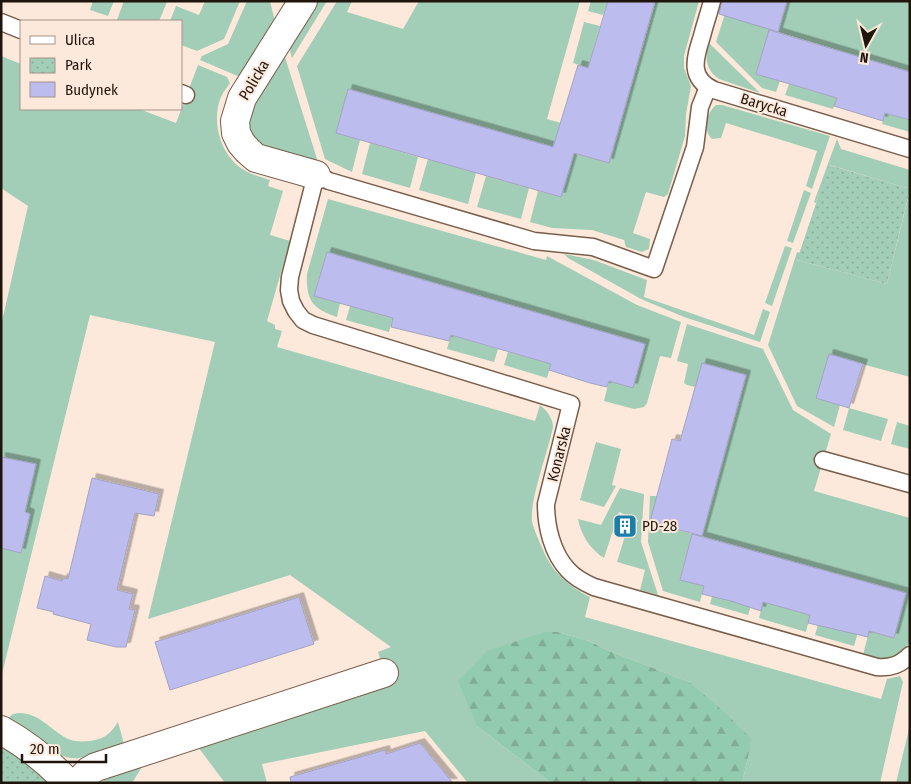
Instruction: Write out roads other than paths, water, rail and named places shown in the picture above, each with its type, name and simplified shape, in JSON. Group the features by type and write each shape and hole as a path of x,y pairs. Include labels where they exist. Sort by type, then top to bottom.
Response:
{"street":[{"name":"Policka","path":"303,1 242,98 235,121 236,133 241,143 256,158 316,175"},
{"path":"77,783 89,771 96,768 384,673"},
{"path":"1,730 20,741 58,771 68,783"}],"lane":[{"path":"316,175 329,181 534,241 593,248 654,269 695,147 700,108 708,87 700,80 696,71 695,56 712,1"},
{"path":"1,22 20,30"},
{"name":"Barycka","path":"708,87 910,149"},
{"name":"Konarska","path":"316,175 290,277 291,301 303,320 313,325 571,404 546,504 548,531 567,570 580,580 594,587 878,667 896,666 910,655"},
{"path":"823,460 910,484"}],"place":[{"name":"PD-28","path":"625,526"}]}
